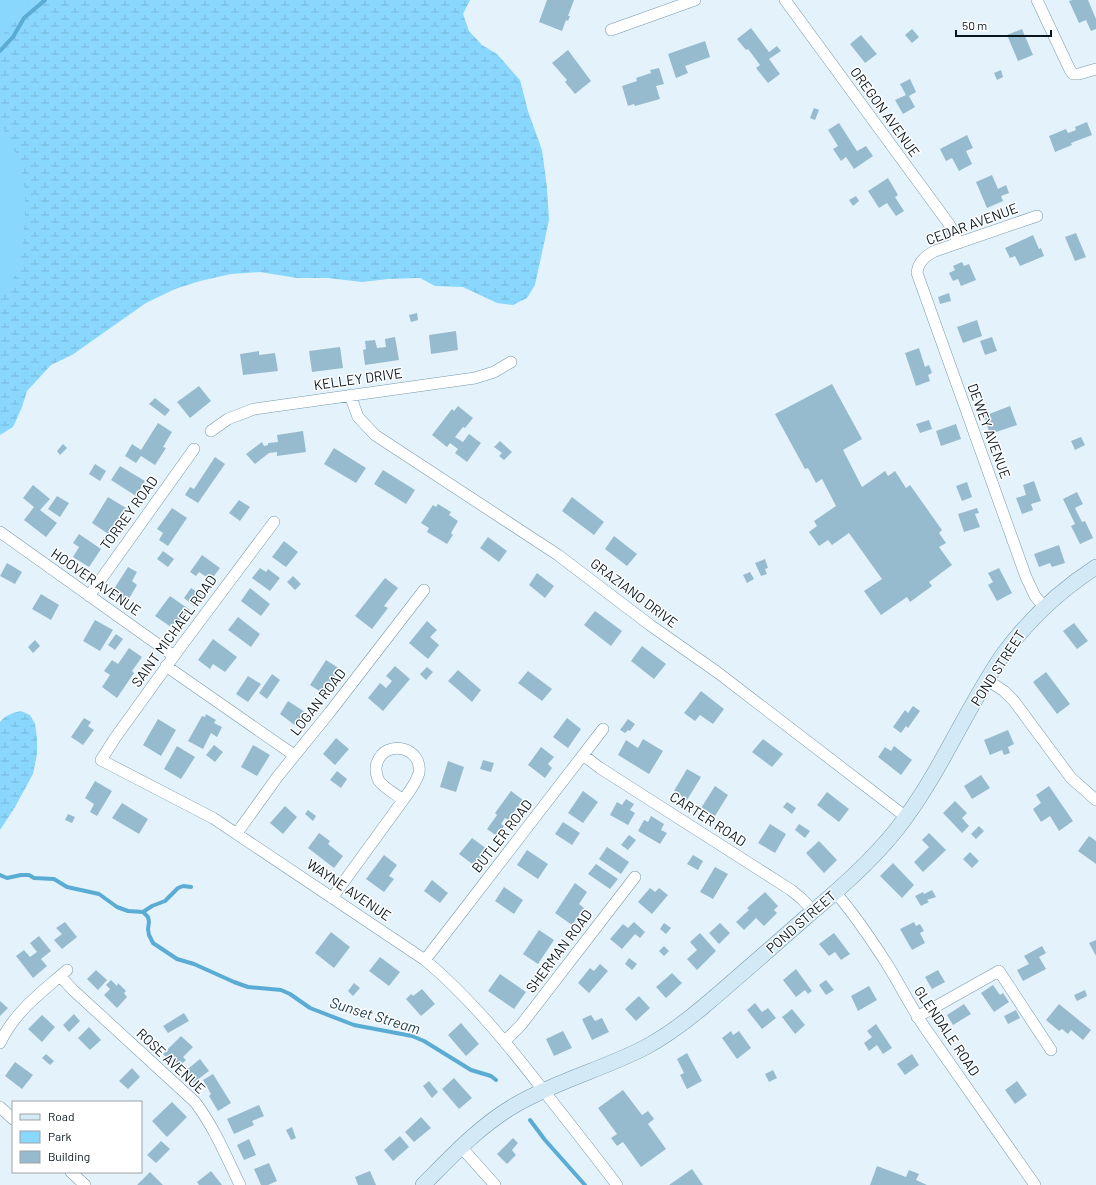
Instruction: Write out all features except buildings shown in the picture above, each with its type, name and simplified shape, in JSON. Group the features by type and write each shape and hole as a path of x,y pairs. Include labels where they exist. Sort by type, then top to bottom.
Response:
{"main road":[{"name":"POND STREET","path":"423,1185 480,1130 503,1113 544,1090 632,1054 669,1033 704,1007 835,892 878,851 906,817 937,770 987,680 1016,638 1044,607 1073,583 1096,567"}],"street":[{"path":"611,30 695,0"},
{"name":"OREGON AVENUE","path":"785,0 949,224 958,243"},
{"path":"1037,0 1073,74 1079,74 1096,69"},
{"name":"CEDAR AVENUE","path":"920,263 923,258 935,251 1037,216"},
{"name":"DEWEY AVENUE","path":"920,263 917,268 917,273 926,301 1026,577 1035,596 1044,607"},
{"name":"KELLEY DRIVE","path":"211,431 228,419 254,409 475,378 494,372 511,362"},
{"name":"GRAZIANO DRIVE","path":"350,395 358,417 375,435 558,555 650,625 717,672 906,817"},
{"name":"TORREY ROAD","path":"89,596 194,449"},
{"name":"SAINT MICHAEL ROAD","path":"101,760 166,666 274,522"},
{"name":"HOOVER AVENUE","path":"0,532 174,656"},
{"name":"LOGAN ROAD","path":"237,833 294,755 333,708 424,590"},
{"path":"166,666 294,755"},
{"path":"987,680 1004,691 1014,701 1071,778 1096,800"},
{"name":"BUTLER ROAD","path":"425,960 603,730"},
{"path":"332,898 403,800 417,779 419,767 416,759 411,753 403,749 395,748 386,751 380,757 376,771 381,784 403,800"},
{"name":"CARTER ROAD","path":"583,756 791,890 814,911"},
{"name":"WAYNE AVENUE","path":"101,760 202,811 425,960 505,1041 617,1185"},
{"name":"SHERMAN ROAD","path":"505,1041 521,1025 635,877"},
{"name":"GLENDALE ROAD","path":"835,892 859,921 887,965 917,1017 1035,1185"},
{"path":"917,1017 999,971 1051,1050"},
{"name":"ROSE AVENUE","path":"0,1043 10,1025 21,1010 63,973 73,990 195,1102 206,1116 240,1185"},
{"path":"0,1107 12,1118"},
{"path":"460,1148 495,1185"},
{"path":"72,1173 85,1185"}],"green space":[{"path":"0,0 45,0 0,51"},
{"path":"33,0 470,0 463,14 469,31 482,45 497,54 520,80 528,111 542,150 549,220 535,285 527,298 513,305 497,303 463,287 435,286 420,278 388,279 362,282 328,278 297,278 260,272 231,274 200,281 175,289 146,303 72,355 51,365 27,391 13,427 0,435 0,295 8,287 16,274 22,250 25,219 25,189 19,160 0,121 0,38"},
{"path":"0,71 51,274 0,316"},
{"path":"21,711 30,715 35,724 37,754 33,774 15,807 0,830 0,722 9,715"}],"waterway":[{"path":"0,51 13,37 24,18 45,0"},
{"name":"Sunset Stream","path":"0,875 7,878 29,875 34,878 54,879 67,887 99,894 117,907 128,911 143,912 148,917 149,935 153,943 177,959 194,964 248,987 281,990 290,994 310,1008 354,1025 412,1036 424,1041 471,1070 491,1076 496,1080"},
{"path":"143,912 152,906 165,901 178,888 183,886 191,887"},
{"name":"Sunset Stream","path":"530,1120 545,1140 585,1185"}]}
